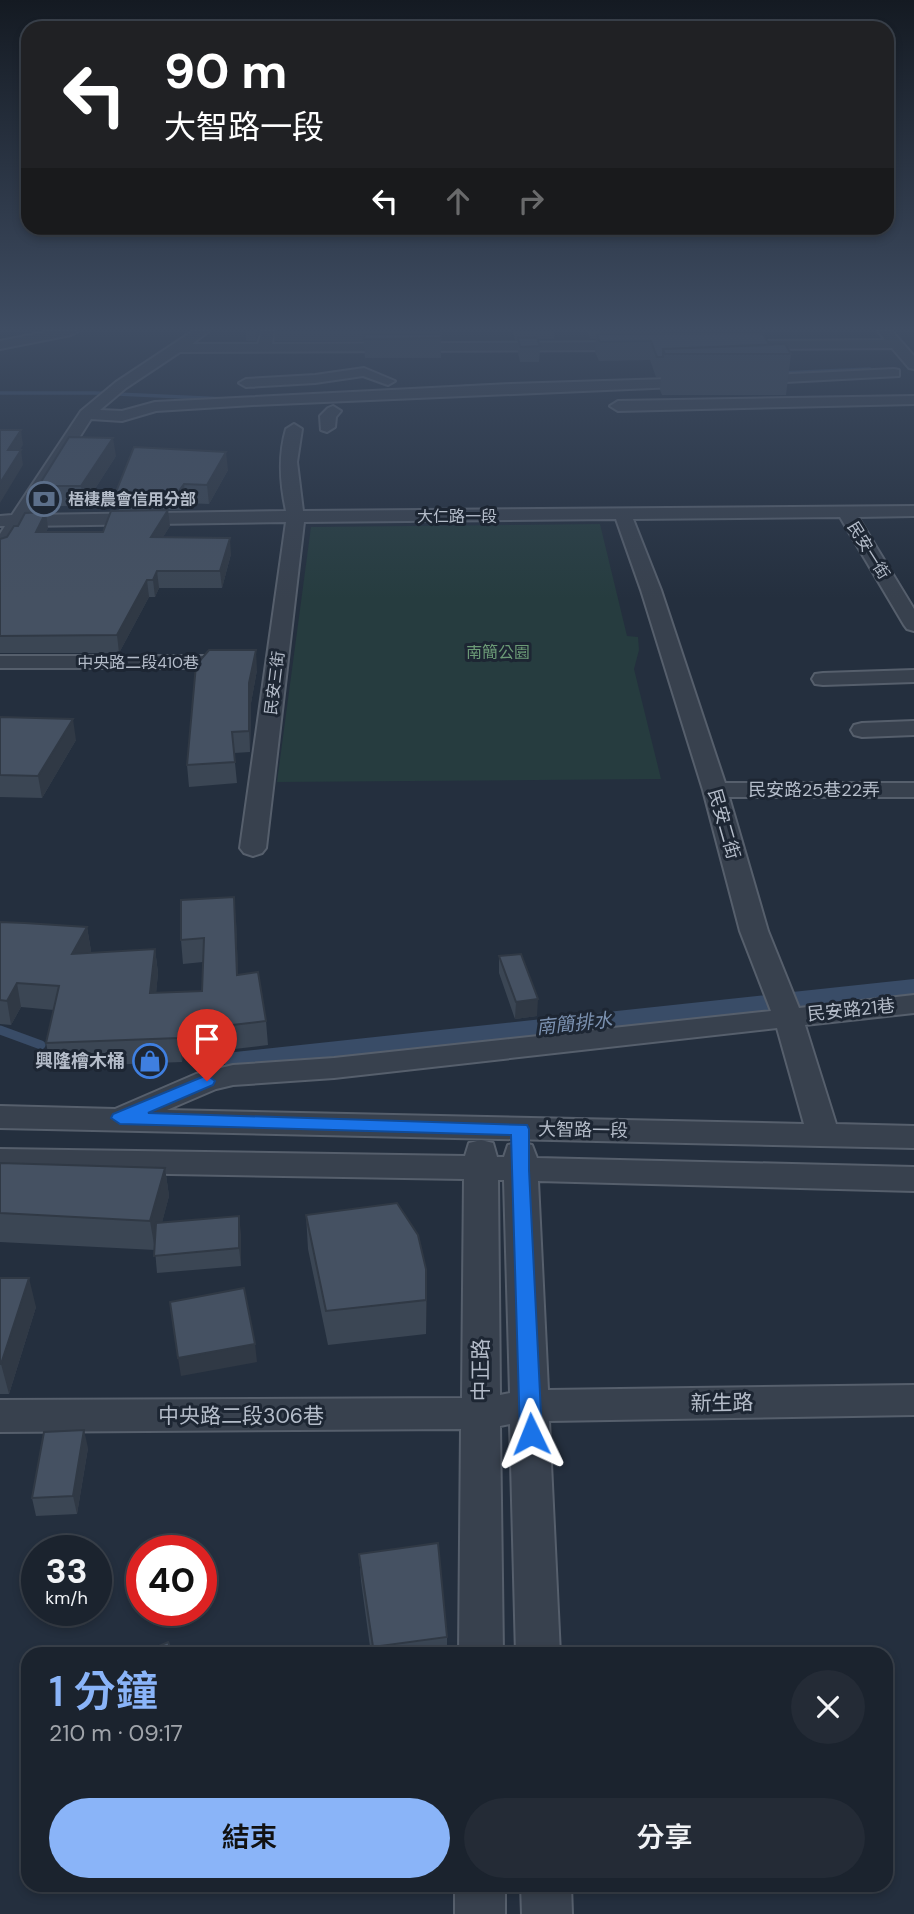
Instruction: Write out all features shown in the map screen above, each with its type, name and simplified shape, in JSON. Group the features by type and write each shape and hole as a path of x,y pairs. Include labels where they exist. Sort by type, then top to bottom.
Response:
{"street":[{"path":"0,548 8,521 81,420"},
{"path":"327,427 328,420"},
{"name":"民安三街","path":"253,848 296,517 290,493 289,443 294,429"},
{"name":"大仁路一段","path":"8,521 914,511"},
{"name":"民安一街","path":"846,512 914,625"},
{"name":"民安二街","path":"623,515 651,590 715,790 754,931 788,1017 823,1135"},
{"name":"中央路二段410巷","path":"0,662 276,661"},
{"path":"823,678 914,676"},
{"path":"863,730 914,728"},
{"name":"民安路25巷22弄","path":"715,790 914,790"},
{"name":"民安路21巷","path":"120,1118 207,1081 233,1075 334,1068 914,1004"},
{"name":"大智路一段","path":"0,1117 914,1137"},
{"name":"中正路","path":"481,1647 479,1168 483,1127"},
{"path":"520,1129 519,1170 538,1647"},
{"path":"0,1160 914,1179"},
{"name":"新生路","path":"481,1413 530,1406 914,1400"},
{"name":"中央路二段306巷","path":"0,1416 481,1413"},
{"path":"480,1892 480,1914"},
{"path":"546,1892 547,1914"}],"green space":[{"name":"南簡公園","path":"600,524 627,636 638,637 639,650 634,669 661,779 277,782 311,527"}],"building":[{"path":"0,430 21,430 8,450 21,450 0,483"},
{"path":"69,437 113,438 81,486 56,486 53,493 34,493"},
{"path":"134,447 226,452 207,485 184,484 179,491 116,492"},
{"path":"168,510 151,537 230,538 220,571 157,571 153,580 147,580 117,635 0,636 0,539 7,537 14,526 18,526 25,513 46,512 36,532 103,532 111,511"},
{"path":"209,650 256,650 249,683 249,731 232,732 235,762 187,765 196,665"},
{"path":"0,717 73,719 38,776 0,775"},
{"path":"234,897 237,975 258,972 266,1021 180,1031 179,1038 46,1043 59,986 17,983 7,1001 0,1000 0,922 87,927 72,954 155,949 150,993 202,991 204,938 181,940 181,900"},
{"path":"521,954 538,999 516,1002 499,956"},
{"path":"0,1163 165,1168 150,1221 0,1213"},
{"path":"397,1203 418,1235 426,1269 426,1300 326,1311 306,1215"},
{"path":"239,1216 239,1248 154,1256 156,1223"},
{"path":"0,1278 29,1278 1,1364 0,1364"},
{"path":"244,1288 255,1344 178,1358 170,1302"},
{"path":"84,1430 73,1496 32,1498 44,1432"},
{"path":"438,1543 447,1637 373,1647 359,1554"},
{"path":"168,1642 170,1647 157,1647"}],"waterway":[{"name":"南簡排水","path":"235,1060 914,987"},
{"path":"0,1030 41,1045"}],"place":[{"name":"梧棲農會信用分部","path":"44,499"},
{"name":"興隆檜木桶","path":"150,1061"}],"route":[{"path":"207,1081 120,1118 520,1129 519,1170 531,1434"}]}
